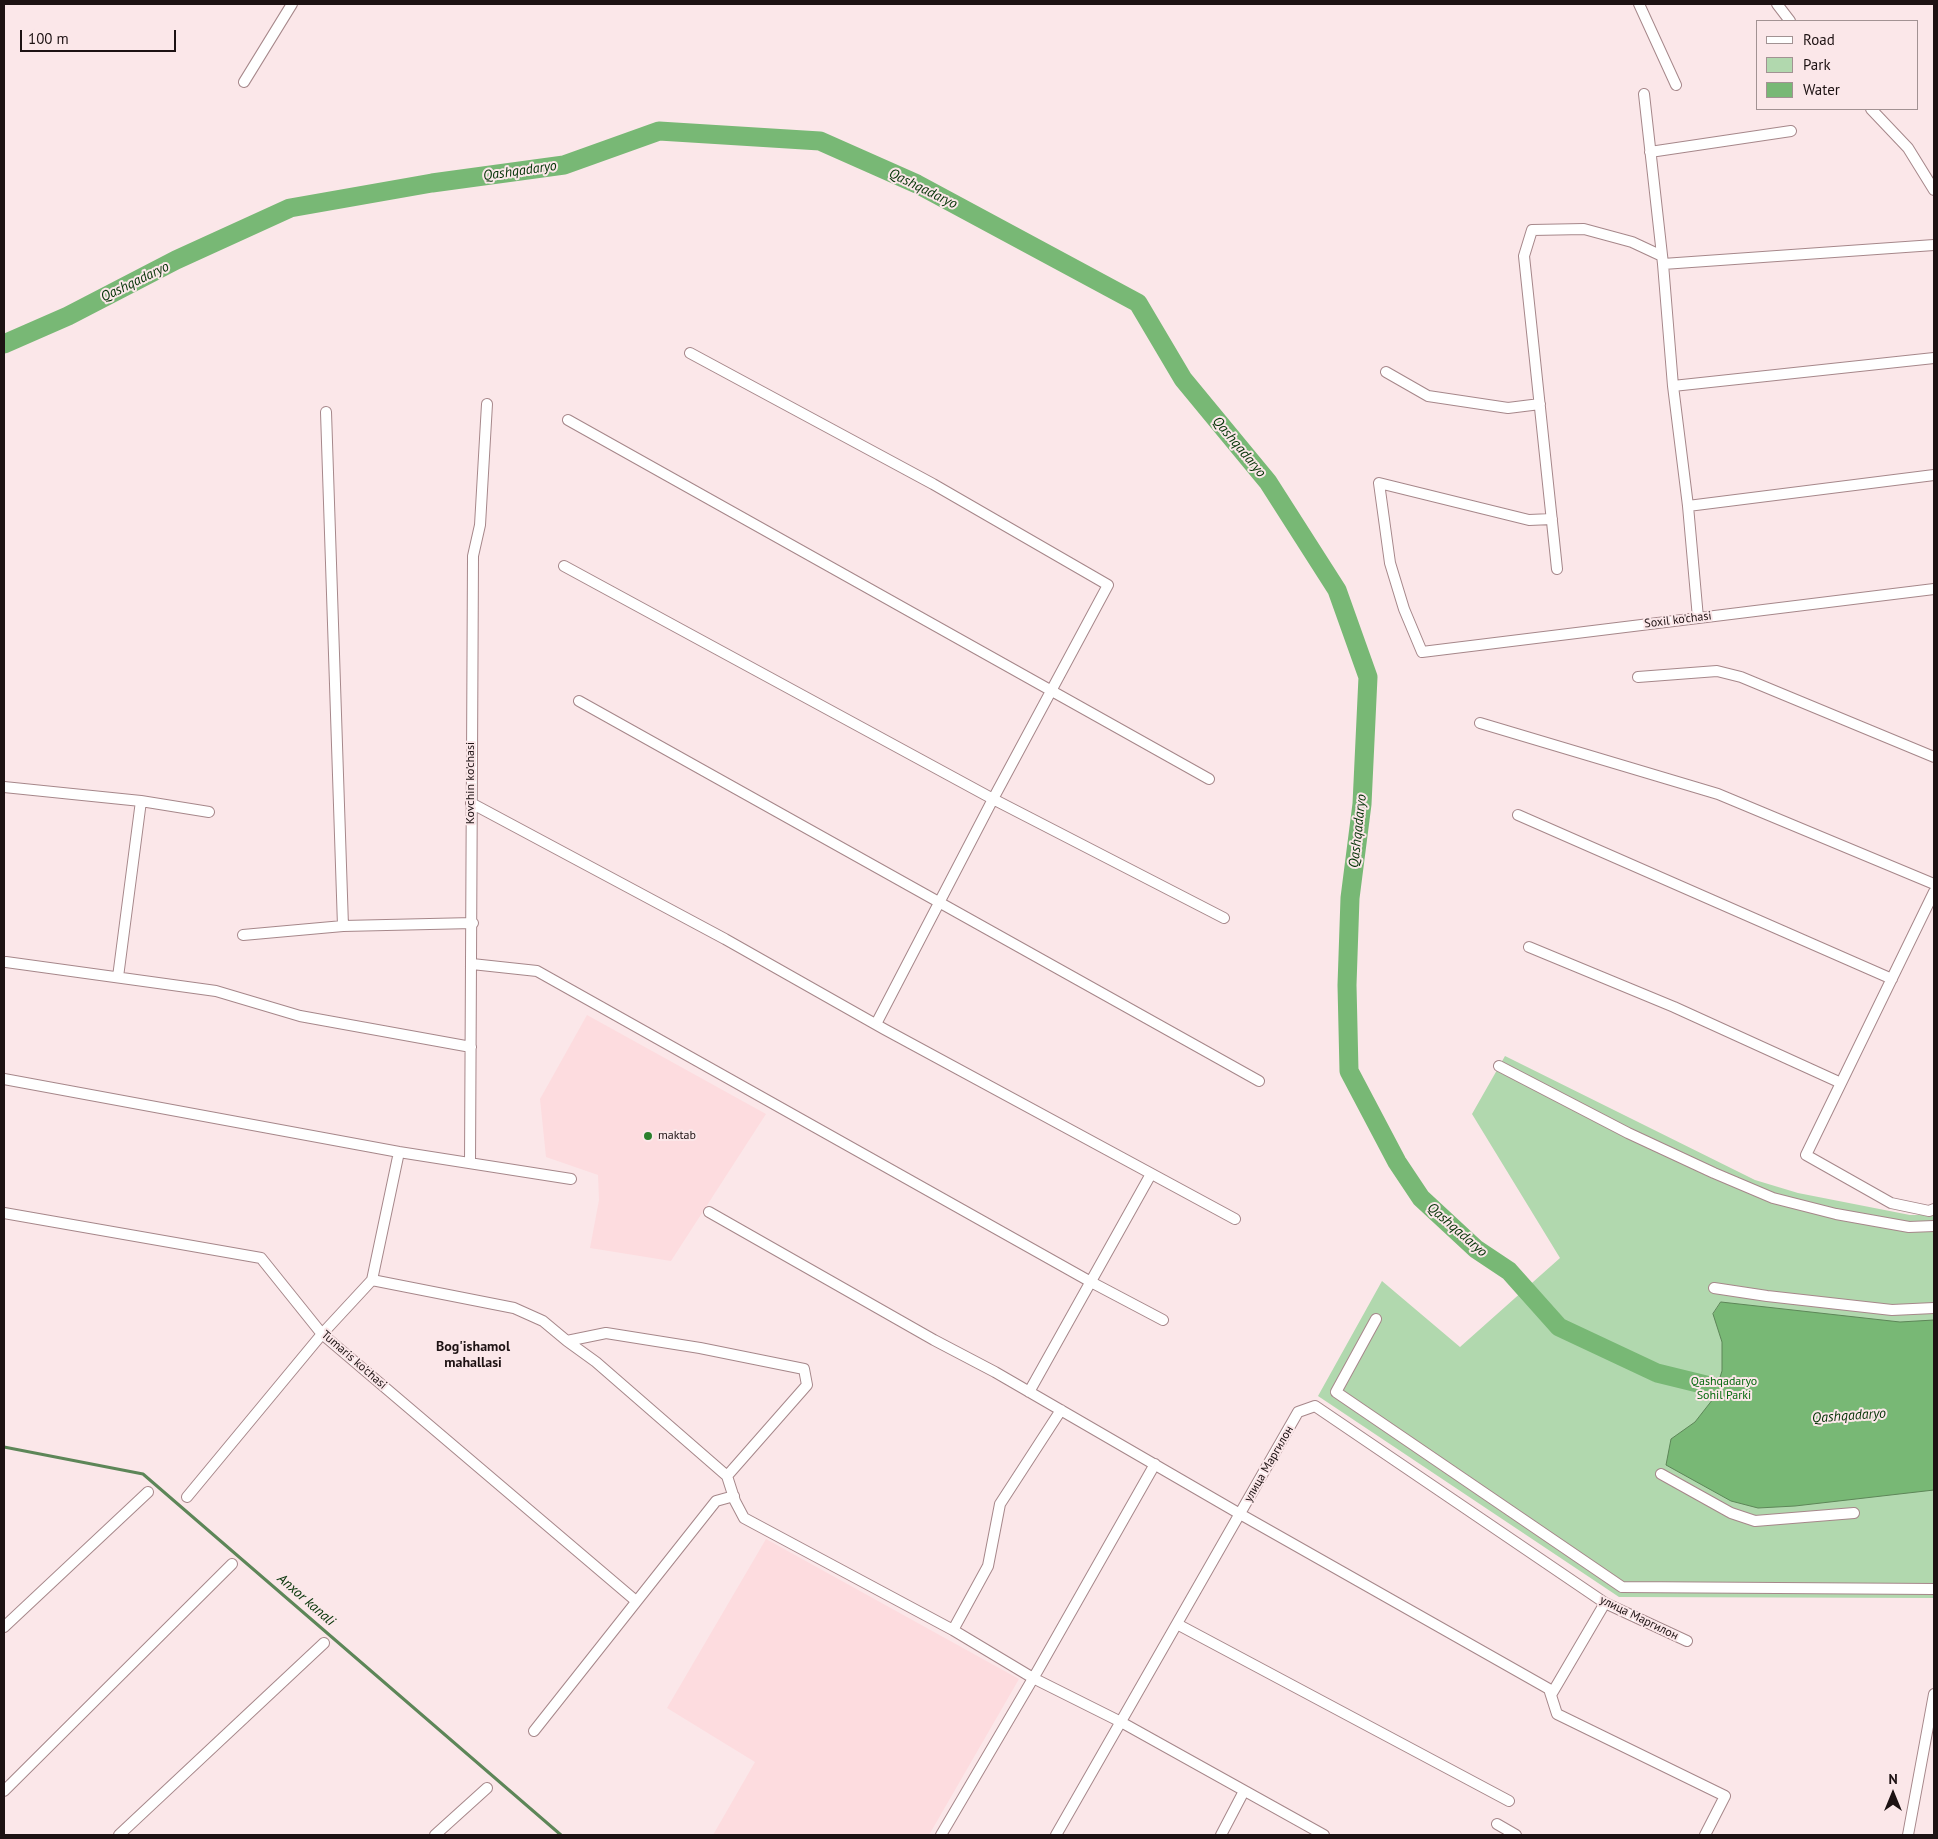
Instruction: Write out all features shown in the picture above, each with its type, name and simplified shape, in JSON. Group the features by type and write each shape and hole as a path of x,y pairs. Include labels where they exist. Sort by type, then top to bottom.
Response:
{"street":[{"path":"244,82 292,4"},
{"path":"1640,4 1676,85"},
{"path":"1777,4 1789,20"},
{"path":"1644,94 1688,506 1698,618"},
{"path":"1872,110 1908,148 1934,190"},
{"path":"1650,152 1791,131"},
{"path":"1557,570 1524,256 1532,230 1584,228 1632,242 1662,260 1934,245"},
{"path":"690,353 933,484 1108,585 993,799 876,1024"},
{"path":"1674,386 1934,358"},
{"path":"1386,372 1428,396 1508,408 1540,404"},
{"name":"Kovchin ko'chasi","path":"470,1163 473,556 480,525 487,404"},
{"path":"326,412 344,926"},
{"path":"568,420 1209,779"},
{"path":"1688,506 1934,475"},
{"name":"Soxil ko'chasi","path":"1552,520 1529,520 1378,483 1390,563 1404,609 1422,652 1934,589"},
{"path":"564,566 993,799 1224,918"},
{"path":"1638,677 1717,672 1741,677 1934,757"},
{"path":"579,701 1259,1080"},
{"path":"1480,723 1718,794 1934,884"},
{"path":"4,787 141,800 209,812"},
{"path":"118,977 141,800"},
{"path":"471,804 725,939 876,1024 1236,1219"},
{"path":"1518,815 1892,978"},
{"path":"1934,892 1806,1155 1891,1202 1929,1211 1934,1209"},
{"path":"243,935 344,926 472,923"},
{"path":"1529,947 1674,1007 1841,1083"},
{"path":"6,962 216,991 300,1016 472,1047"},
{"path":"472,964 537,971 1091,1282 1163,1320"},
{"path":"1500,1066 1628,1133 1773,1198 1845,1216 1909,1227 1934,1226"},
{"path":"4,1079 400,1152 571,1179"},
{"path":"187,1497 322,1334 372,1280 400,1152"},
{"path":"1029,1392 1151,1174"},
{"path":"709,1212 925,1336 1061,1410 1549,1689 1557,1714 1725,1796 1705,1835"},
{"name":"Tumaris ko'chasi","path":"4,1213 261,1258 322,1334 636,1601"},
{"path":"372,1280 514,1308 543,1321 567,1342 596,1362 727,1476 744,1518 953,1630 1033,1678 1121,1722 1324,1835"},
{"path":"1714,1288 1892,1310 1934,1308"},
{"path":"1376,1319 1336,1392 1622,1587 1934,1589"},
{"path":"567,1342 606,1333 700,1348 804,1369 807,1385 727,1476"},
{"name":"улица Маргилон","path":"1056,1835 1298,1412 1315,1406 1605,1603 1687,1641"},
{"path":"953,1630 988,1566 1000,1504 1061,1410"},
{"path":"941,1835 1033,1678 1154,1464"},
{"path":"1661,1474 1731,1513 1755,1521 1854,1512"},
{"path":"4,1627 148,1492"},
{"path":"534,1731 716,1501 734,1496"},
{"path":"4,1791 232,1564"},
{"path":"1551,1695 1605,1603"},
{"path":"1177,1624 1509,1800"},
{"path":"119,1835 324,1643"},
{"path":"1908,1835 1934,1694"},
{"path":"435,1835 487,1788"},
{"path":"1221,1835 1244,1791"},
{"path":"1497,1824 1516,1835"}],"shaded area":[{"name":"maktab","path":"587,1015 766,1114 671,1261 590,1248 599,1200 598,1175 546,1157 540,1099"},
{"path":"766,1539 1019,1679 929,1835 713,1835 755,1762 667,1708"}],"green space":[{"name":"Qashqadaryo Sohil Parki","path":"1505,1056 1755,1180 1798,1193 1910,1215 1934,1215 1934,1598 1619,1597 1318,1396 1382,1281 1460,1347 1560,1258 1472,1114"}],"water":[{"path":"1721,1302 1900,1322 1934,1320 1934,1490 1795,1506 1758,1508 1731,1501 1666,1465 1671,1439 1695,1422 1713,1399 1722,1371 1722,1342 1713,1314"}],"waterway":[{"name":"Qashqadaryo","path":"4,344 68,316 176,260 290,208 432,183 564,165 659,131 820,141 917,184 1138,303 1183,379 1268,482 1337,590 1368,677 1362,804 1350,898 1347,985 1349,1071 1397,1162 1421,1198 1476,1249 1509,1271 1559,1327 1657,1373 1706,1385 1740,1398"},
{"name":"Anxor kanali","path":"4,1447 143,1474 561,1835"}],"place":[{"name":"maktab","path":"648,1136"}],"district":[{"name":"Bog'ishamol mahallasi","path":"473,1355"}]}
